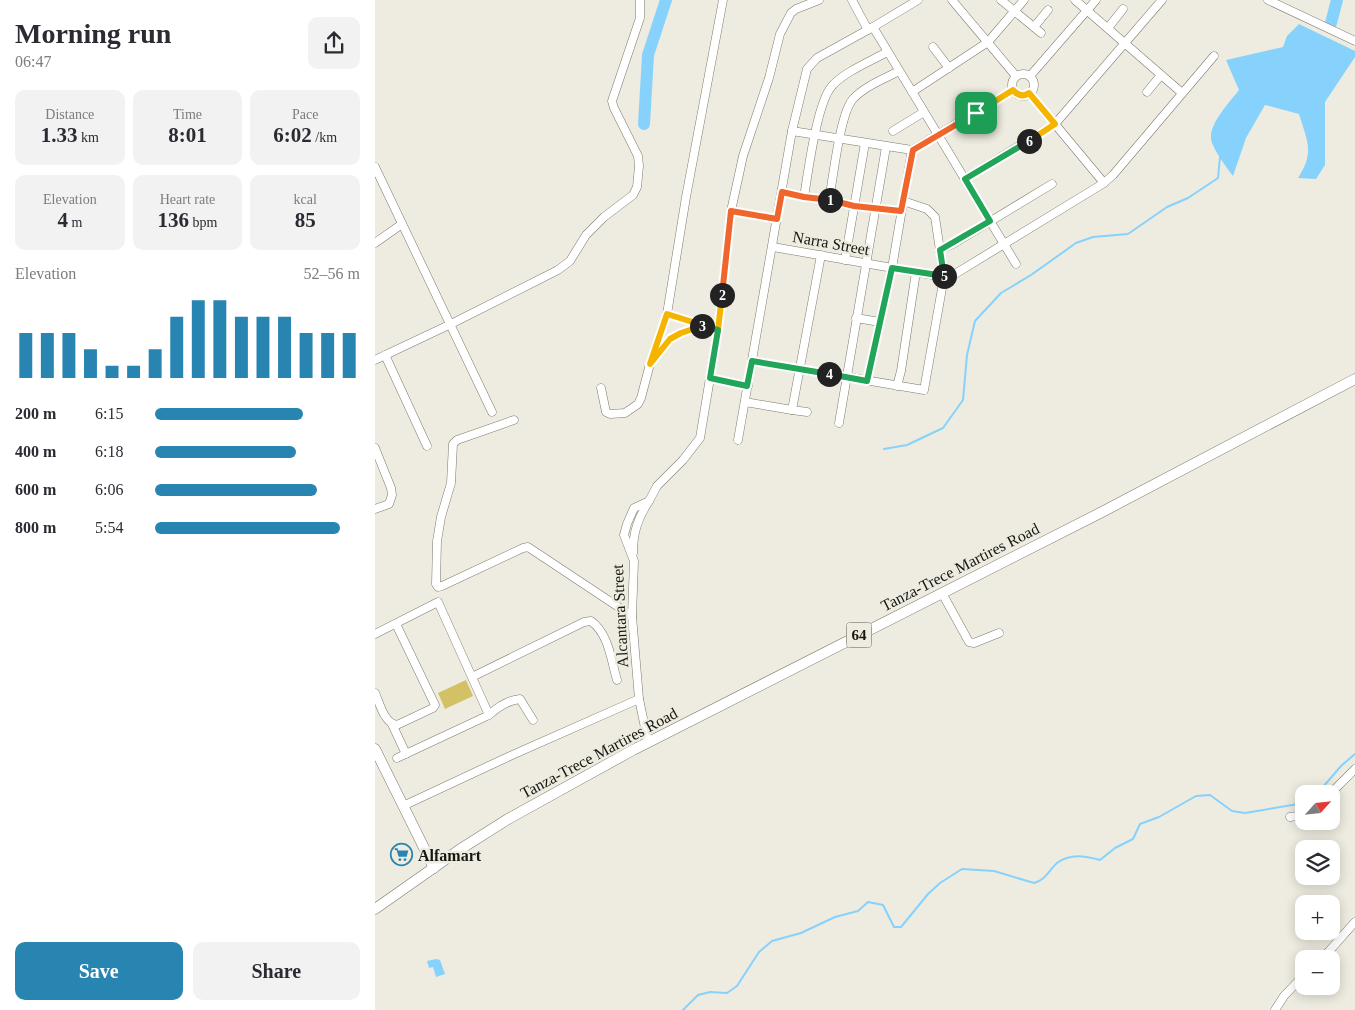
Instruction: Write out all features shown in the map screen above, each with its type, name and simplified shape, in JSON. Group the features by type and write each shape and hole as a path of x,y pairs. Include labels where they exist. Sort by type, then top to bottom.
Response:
{"main road":[{"name":"Tanza-Trece Martires Road","path":"375,909 508,819 647,742 1102,512 1355,379"},
{"path":"375,749 434,868"}],"street":[{"path":"375,360 558,270 570,261 586,235 604,217 633,194 637,187 638,156 614,108 613,101 640,18 640,0"},
{"path":"601,388 608,413 629,412 638,404 641,398 667,314 686,196 723,0"},
{"name":"Alcantara Street","path":"647,742 639,699 632,616 633,561 624,535 634,508 649,501 657,486 683,460 700,438 718,330 731,211 743,156 769,78 780,34 795,5 819,0"},
{"path":"852,0 899,71 1016,264"},
{"path":"738,440 792,131 807,69 817,58 870,29 917,0"},
{"path":"952,0 1016,76"},
{"path":"1001,0 1041,33"},
{"path":"911,92 988,42 1025,0"},
{"path":"1075,0 1183,93"},
{"path":"1030,76 1096,0"},
{"path":"965,179 1055,124 1161,0"},
{"path":"1267,0 1355,41"},
{"path":"1108,28 1123,9"},
{"path":"1034,27 1048,10"},
{"path":"933,47 949,68"},
{"path":"804,197 815,135 825,97 833,84 887,52"},
{"path":"944,277 955,274 1104,183 1113,175 1214,56"},
{"path":"829,200 839,139 849,105 862,92 899,71"},
{"path":"1023,74 1030,76 1033,85 1029,93 1023,96 1013,90 1012,84 1016,76 1023,74"},
{"path":"1147,92 1161,75"},
{"path":"792,131 913,150 1013,90"},
{"path":"1029,93 1104,183"},
{"path":"893,131 924,112"},
{"path":"845,260 865,143"},
{"path":"839,423 886,147"},
{"path":"867,381 892,268 913,150"},
{"path":"375,167 492,412"},
{"path":"940,250 1052,184"},
{"path":"782,192 854,206 901,211"},
{"path":"752,361 924,390 944,277 935,217 927,209 903,201"},
{"path":"731,211 777,219"},
{"path":"375,242 402,224"},
{"name":"Narra Street","path":"773,247 944,277"},
{"path":"792,410 821,256"},
{"path":"897,386 901,371 915,272"},
{"path":"667,314 718,330"},
{"path":"856,318 880,322"},
{"path":"650,364 670,339 681,333 704,326"},
{"path":"385,355 427,446"},
{"path":"710,378 747,386"},
{"path":"745,402 807,412"},
{"path":"514,420 457,440 453,444 451,484 441,517 437,541 436,584 438,587 442,586 523,548 529,547 632,616"},
{"path":"375,448 392,495 389,504 375,509"},
{"path":"942,593 969,642 974,643 999,633"},
{"path":"375,634 438,602 489,715"},
{"path":"472,677 584,622 591,621 598,626 604,635 617,680"},
{"path":"392,724 397,725 433,708 435,705 396,624"},
{"path":"375,693 406,754"},
{"path":"397,758 489,715 497,708 514,699 520,699 533,720"},
{"path":"403,806 639,699"},
{"path":"1339,785 1355,769"},
{"path":"1290,817 1295,816"},
{"path":"1330,950 1355,922"},
{"path":"1275,1010 1284,996 1295,984"}],"shaded area":[{"path":"466,680 473,696 445,709 438,693"}],"water":[{"path":"1299,24 1355,51 1355,57 1325,102 1325,165 1316,179 1298,178 1308,153 1307,139 1299,114 1265,105 1246,138 1233,176 1216,152 1211,138 1217,119 1239,90 1226,60 1283,47 1287,36"},
{"path":"440,960 445,974 436,977 433,967 429,968 427,961"}],"waterway":[{"path":"644,124 648,55 666,0"},
{"path":"1331,23 1337,0"},
{"path":"884,449 907,445 943,428 963,400 967,355 975,321 1001,293 1031,275 1076,243 1093,237 1128,234 1167,207 1188,198 1218,178 1220,157"},
{"path":"1325,785 1341,766 1355,754"},
{"path":"683,1010 698,995 710,992 727,993 737,986 759,952 772,941 801,933 835,917 858,911 868,902 883,905 894,927 901,927 928,894 940,883 962,869 994,871 1034,883 1044,877 1057,863 1067,858 1084,857 1100,860 1115,848 1133,839 1140,824 1159,817 1196,796 1210,795 1232,811 1245,813 1295,805"}],"place":[{"name":"Alfamart","path":"402,855"}],"route":[{"path":"976,113 913,150 901,211 854,206 782,192 777,219 731,211 718,330 667,314 650,364 670,339 681,333 704,326 718,330 710,378 747,386 752,361 867,381 892,268 944,277 940,250 990,221 965,179 1055,124 1029,93 1023,96 1013,90 976,113"}]}
